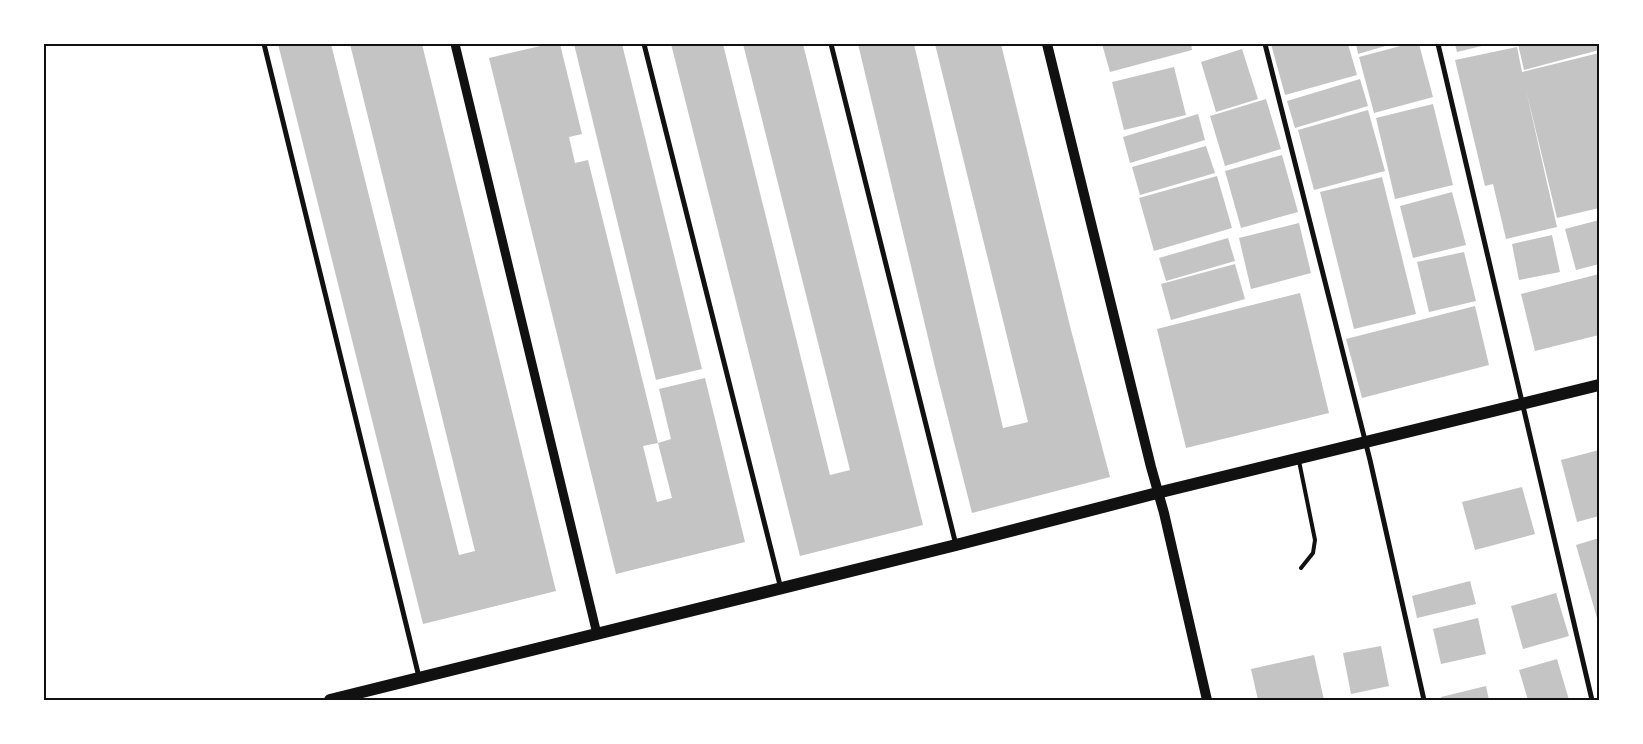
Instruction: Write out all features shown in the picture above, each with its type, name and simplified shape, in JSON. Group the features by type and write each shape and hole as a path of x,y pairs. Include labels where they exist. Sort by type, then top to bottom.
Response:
{"main road":[{"path":"1047,44 1164,513 1207,700"},
{"path":"330,700 1599,385"}],"street":[{"path":"264,44 419,678"},
{"path":"455,44 597,634"},
{"path":"644,44 781,589"},
{"path":"832,44 956,545"},
{"path":"1265,44 1370,460 1424,700"},
{"path":"1438,44 1592,700"}],"lane":[{"path":"1298,459 1315,540 1313,553 1301,568"}],"building":[{"path":"278,44 331,44 459,555 475,551 350,44 422,44 556,591 423,624"},
{"path":"549,44 560,44 582,134 569,137 575,163 588,160 658,443 671,439 659,389 705,378 745,542 616,574 489,58","holes":["658,443 672,498 657,502 643,446"]},
{"path":"574,44 622,44 702,369 656,380"},
{"path":"671,44 723,44 830,475 850,470 743,44 803,44 923,525 800,556"},
{"path":"858,44 914,44 1003,428 1028,422 935,44 1001,44 1071,330 1110,477 972,513"},
{"path":"1102,44 1191,44 1192,50 1110,72"},
{"path":"1271,44 1348,44 1357,75 1285,95"},
{"path":"1356,44 1392,44 1358,54"},
{"path":"1408,44 1419,44 1433,97 1374,113 1359,57"},
{"path":"1455,44 1490,44 1457,52"},
{"path":"1518,44 1599,44 1599,50 1524,70"},
{"path":"1517,47 1522,72 1599,53 1599,208 1557,218 1526,90 1557,227 1506,239 1493,184 1485,186 1455,60"},
{"path":"1242,49 1258,99 1216,112 1201,62"},
{"path":"1174,67 1186,115 1124,130 1112,82"},
{"path":"1360,79 1368,106 1295,128 1287,101"},
{"path":"1266,99 1281,149 1225,166 1210,116"},
{"path":"1433,104 1453,185 1395,199 1376,118"},
{"path":"1368,110 1385,171 1314,190 1298,130"},
{"path":"1198,114 1205,140 1130,163 1123,137"},
{"path":"1206,146 1215,173 1140,195 1132,167"},
{"path":"1282,155 1298,212 1241,228 1225,171"},
{"path":"1217,176 1232,228 1154,251 1139,198"},
{"path":"1382,177 1416,314 1354,329 1320,192"},
{"path":"1452,192 1466,245 1413,258 1400,206"},
{"path":"1599,220 1599,264 1576,270 1565,229"},
{"path":"1299,223 1311,273 1251,289 1239,238"},
{"path":"1552,235 1560,272 1519,280 1512,244"},
{"path":"1228,238 1235,261 1166,281 1159,258"},
{"path":"1464,252 1476,301 1429,312 1417,262"},
{"path":"1235,264 1245,299 1171,320 1161,284"},
{"path":"1599,274 1599,335 1535,351 1521,294"},
{"path":"1300,293 1329,413 1186,448 1157,329"},
{"path":"1475,306 1489,365 1362,398 1346,339"},
{"path":"1599,450 1599,516 1577,522 1561,460"},
{"path":"1522,487 1535,534 1475,550 1462,502"},
{"path":"1599,538 1599,625 1576,545"},
{"path":"1470,581 1476,604 1417,618 1412,596"},
{"path":"1556,593 1569,636 1523,649 1511,606"},
{"path":"1478,618 1486,654 1441,664 1433,629"},
{"path":"1381,646 1389,686 1351,694 1343,653"},
{"path":"1314,655 1324,700 1258,700 1251,669"},
{"path":"1557,659 1569,700 1528,700 1519,670"},
{"path":"1486,686 1489,700 1442,700 1441,697"}]}
